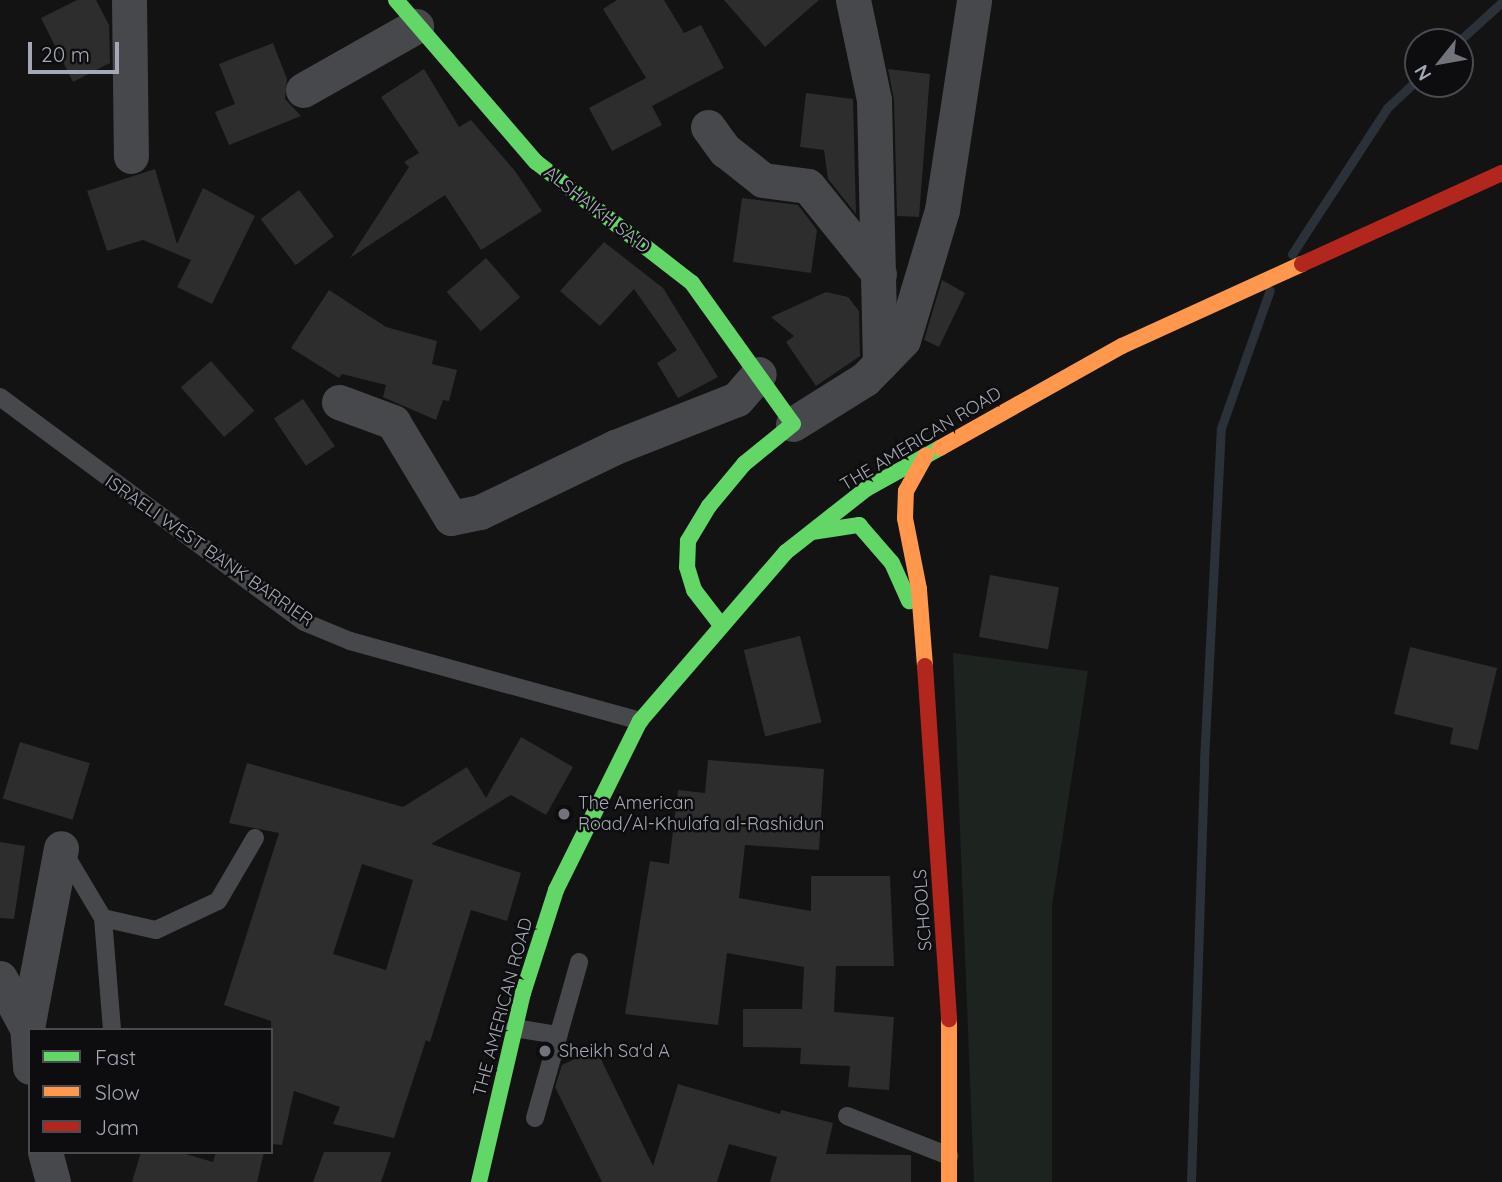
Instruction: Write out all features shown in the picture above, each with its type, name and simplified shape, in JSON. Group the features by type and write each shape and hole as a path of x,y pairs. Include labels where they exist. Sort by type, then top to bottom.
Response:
{"main road":[{"name":"ALSHAIKH SA'D","path":"406,13 536,163 692,283 793,424"},
{"name":"THE AMERICAN ROAD","path":"479,1182 514,1028 556,890 640,721 720,625 786,552 866,489 1122,346 1502,173"},
{"path":"720,625 694,590 687,567 688,541 709,506 744,464 793,424"},
{"name":"SCHOOLS","path":"926,455 906,491 923,635 924,700 948,989 949,1182"},
{"path":"866,489 889,499 909,533"},
{"path":"811,533 859,525 870,535 892,563 923,635"}],"street":[{"path":"129,0 131,156"},
{"path":"853,0 874,100 880,364"},
{"path":"793,424 865,379 903,341 923,285 942,210 974,0"},
{"path":"303,90 406,13"},
{"path":"708,127 725,150 763,180 808,186 879,274"},
{"path":"339,402 393,422 451,518 480,512 615,447 737,398 759,374"},
{"path":"28,1041 27,1028 61,848"},
{"path":"0,978 27,1028"},
{"path":"46,1154 53,1182"}],"lane":[{"name":"ISRAELI WEST BANK BARRIER","path":"0,397 304,622 350,641 640,721"},
{"path":"103,918 156,930 218,901 255,838"},
{"path":"61,848 103,918 112,1028"},
{"path":"535,1118 579,962"},
{"path":"514,1028 558,1035"},
{"path":"847,1116 949,1156"}],"shaded area":[{"path":"953,653 1088,671 1052,906 1052,1182 974,1182"}],"building":[{"path":"77,0 96,0 109,25 110,63 73,82 41,18"},
{"path":"617,0 664,0 684,33 701,25 724,68 652,106 662,125 612,151 589,108 646,78 603,9"},
{"path":"724,0 819,0 765,47"},
{"path":"273,43 287,79 285,99 301,116 229,145 215,112 235,104 219,64"},
{"path":"424,69 459,127 471,120 515,171 542,211 481,250 445,195 350,258 409,167 404,162 419,153 381,97"},
{"path":"888,69 930,74 919,217 897,216 894,100"},
{"path":"806,93 853,99 856,214 828,179 824,150 800,147"},
{"path":"155,169 177,244 203,188 255,216 212,304 177,287 191,260 143,240 107,251 87,191"},
{"path":"299,190 334,236 296,265 261,219"},
{"path":"742,198 798,205 817,230 811,273 733,262"},
{"path":"604,242 663,288 718,377 678,398 657,363 677,350 634,289 600,326 560,291"},
{"path":"486,258 520,297 481,331 447,292"},
{"path":"942,280 965,293 939,347 924,340"},
{"path":"329,290 386,327 437,341 432,364 457,370 449,401 443,400 436,420 383,397 386,385 342,374 339,378 291,348"},
{"path":"826,292 848,297 859,311 860,356 816,386 786,342 794,336 771,317"},
{"path":"211,361 254,411 224,437 181,387"},
{"path":"303,399 335,446 306,466 274,419"},
{"path":"990,575 1059,587 1048,649 979,637"},
{"path":"800,636 822,722 765,736 744,650"},
{"path":"1410,647 1497,668 1478,750 1450,744 1453,728 1394,714"},
{"path":"521,737 573,767 546,815 511,795 431,844 521,873 507,921 471,910 430,1042 426,1040 394,1138 333,1124 340,1107 294,1091 282,1145 273,1144 271,1021 224,1005 279,833 229,823 247,763 403,807 467,767 486,798","holes":["362,864 413,880 386,970 333,954"]},
{"path":"20,742 90,763 73,820 3,798"},
{"path":"708,760 824,769 819,850 745,845 739,898 811,911 811,876 890,876 894,966 836,966 834,1012 894,1017 889,1090 848,1087 850,1066 800,1064 801,1048 743,1047 743,1009 802,1009 804,967 727,953 718,1025 625,1014 650,861 669,864 678,790 705,793"},
{"path":"0,842 25,846 14,919 0,918"},
{"path":"596,1049 653,1166 678,1084 780,1114 781,1110 833,1123 826,1154 911,1155 911,1182 770,1182 777,1157 729,1144 717,1182 602,1182 555,1087 562,1065"},
{"path":"324,1152 391,1152 381,1182 313,1182"},
{"path":"140,1154 186,1154 213,1162 215,1154 264,1154 257,1182 132,1182"}],"waterway":[{"path":"1473,28 1502,2"},
{"path":"1292,254 1387,108 1404,92"},
{"path":"1191,1182 1204,761 1221,428 1270,290"}],"traffic: fast":[{"path":"396,0 536,162 692,283 793,424 744,464 709,506 688,541 687,567 694,590 721,625"},
{"path":"479,1182 523,993 556,890 640,721 786,552 866,489 940,448"},
{"path":"812,532 859,525 892,563 909,601"}],"traffic: slow":[{"path":"940,448 1122,346 1302,264"},
{"path":"925,666 919,589 905,518 906,491 926,455"},
{"path":"949,1019 949,1182"}],"traffic: jam":[{"path":"1302,264 1502,173"},
{"path":"925,666 949,1019"}],"place":[{"name":"The American Road/Al-Khulafa al-Rashidun","path":"564,814"},
{"name":"Sheikh Sa'd A","path":"545,1051"}]}
